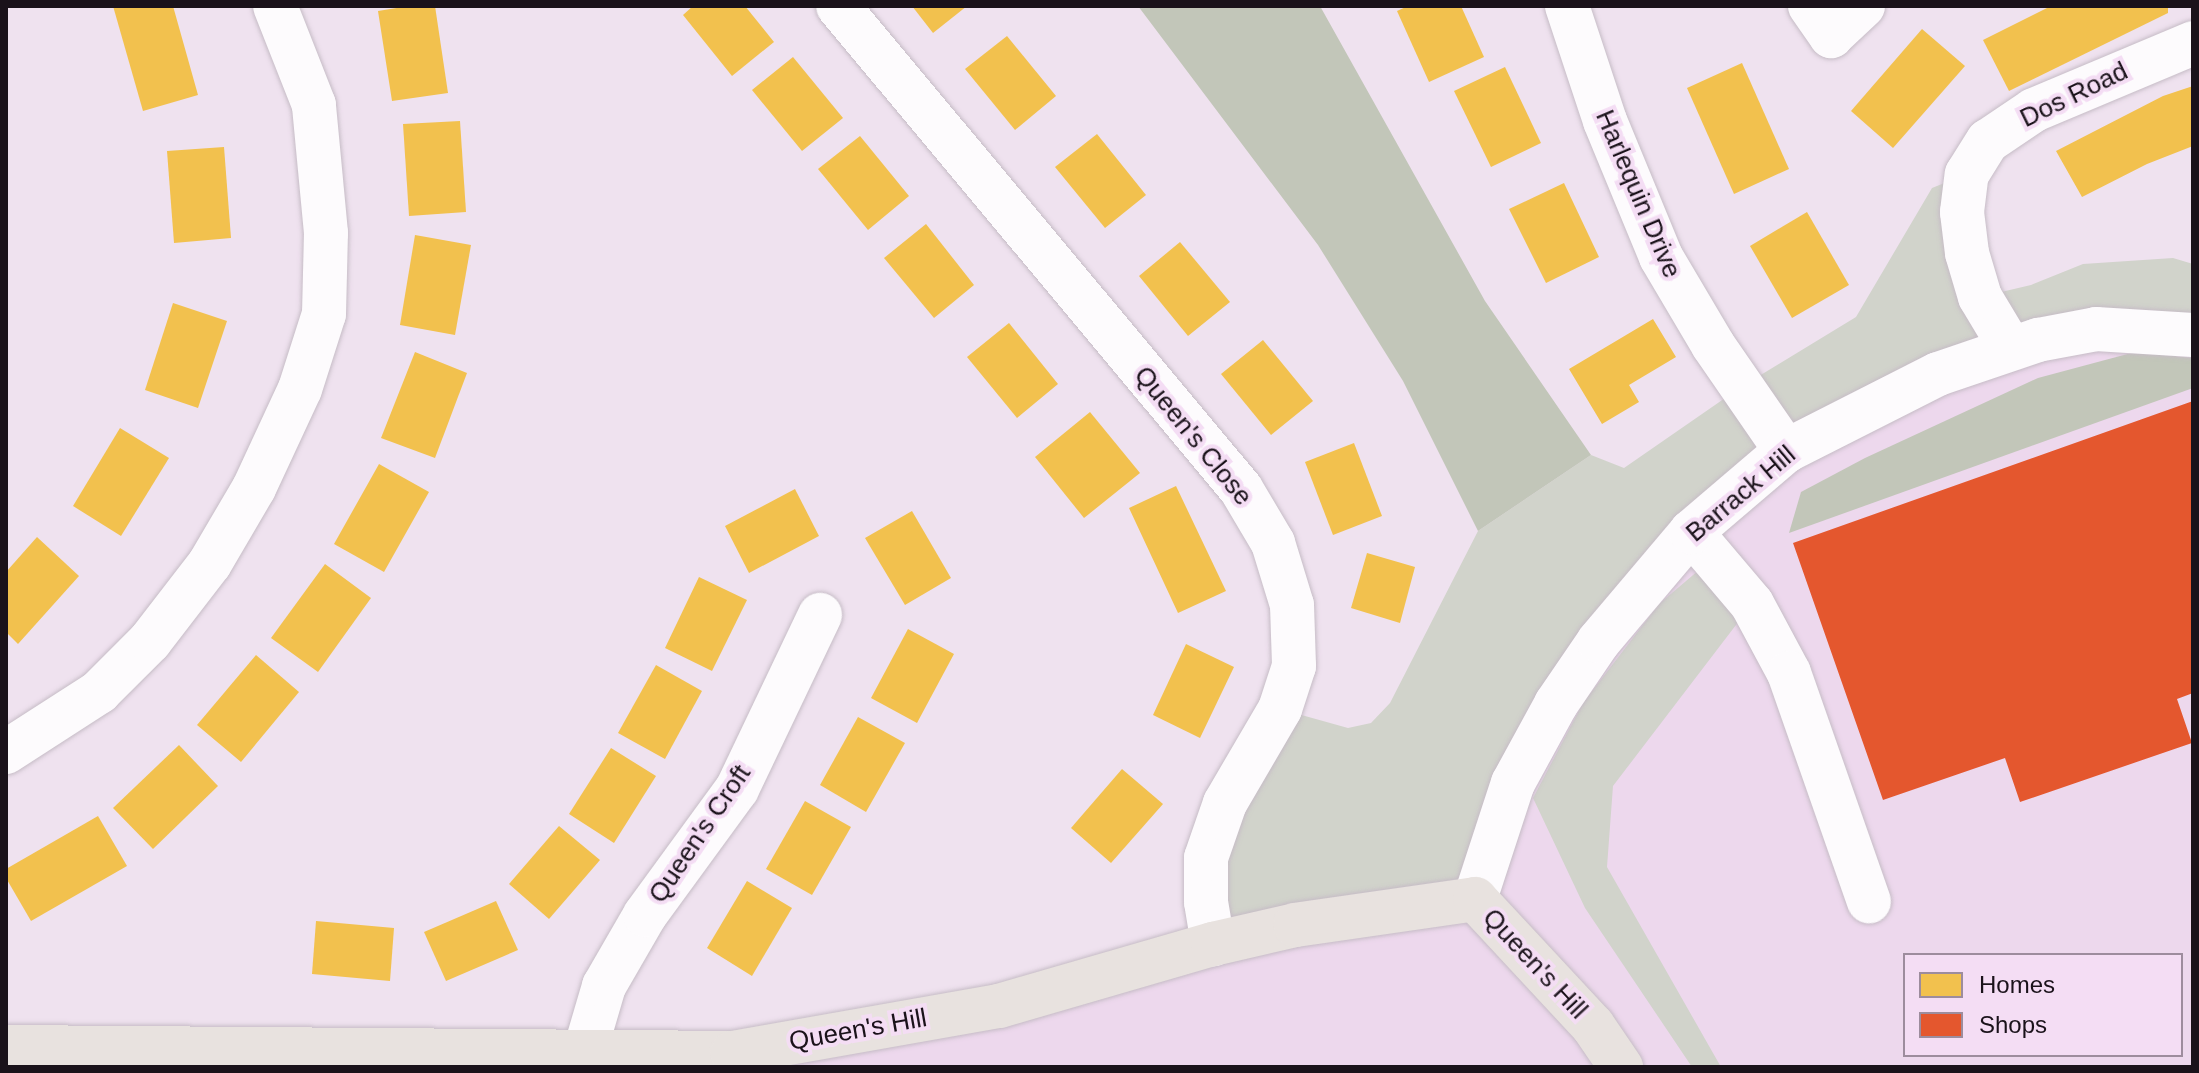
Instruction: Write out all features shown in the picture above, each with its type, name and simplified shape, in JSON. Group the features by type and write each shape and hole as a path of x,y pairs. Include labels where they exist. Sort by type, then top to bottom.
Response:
{"main road":[{"name":"Queen's Hill","path":"6,1047 732,1053 999,1006 1213,944 1295,925 1475,899 1593,1026 1605,1062"}],"street":[{"path":"6,752 99,692 150,641 210,563 254,488 300,389 324,314 326,233 314,105 275,6"},
{"name":"Queen's Close","path":"838,6 1044,258 1241,489 1273,543 1292,605 1294,666 1280,709 1225,803 1206,858 1206,902 1213,944"},
{"name":"Harlequin Drive","path":"1567,6 1605,121 1661,257 1713,345 1786,451"},
{"path":"1810,6 1831,36 1863,6"},
{"name":"Dos Road","path":"2010,347 1980,297 1967,253 1962,212 1967,174 1988,141 2034,110 2193,43"},
{"name":"Barrack Hill","path":"1475,899 1513,783 1556,704 1599,641 1691,532 1786,451 1938,374 2010,347 2096,329 2193,335"},
{"path":"1691,532 1752,604 1789,673 1869,901"},
{"name":"Queen's Croft","path":"584,1054 604,986 645,915 737,789 820,615"}],"shaded area":[{"path":"1138,6 1320,6 1485,301 1591,455 1478,531 1403,381 1318,245"},
{"path":"1967,174 1980,297 2031,285 2083,264 2173,258 2193,264 2193,335 2095,329 1786,451 1599,641 1475,899 1213,944 1225,803 1280,709 1348,728 1371,723 1390,703 1478,531 1591,455 1624,468 1741,387 1856,317 1932,188"},
{"path":"2193,335 2193,1067 6,1067 732,1053 1213,944 1513,783 1691,532 1938,374"},
{"path":"2135,352 2193,358 2193,388 1789,533 1801,492 1865,458 2038,378"},
{"path":"1699,570 1752,604 1613,786 1607,867 1721,1067 1692,1067 1585,908 1533,798 1583,703 1659,604"}],"building: Homes":[{"path":"113,6 173,6 198,95 143,111"},
{"path":"435,6 448,93 392,101 378,11"},
{"path":"693,6 745,6 774,42 732,76 683,15"},
{"path":"912,6 967,6 933,33"},
{"path":"1408,6 1461,6 1484,57 1429,82 1397,11"},
{"path":"2051,6 2168,6 2168,13 2009,91 1983,40"},
{"path":"1922,29 1965,66 1893,148 1851,111"},
{"path":"1007,36 1056,96 1015,130 965,69"},
{"path":"793,57 843,118 802,151 752,90"},
{"path":"1742,63 1789,169 1734,194 1687,88"},
{"path":"1505,67 1541,143 1491,167 1454,91"},
{"path":"2193,86 2193,146 2147,164 2082,197 2056,151 2163,96"},
{"path":"460,121 466,212 409,216 403,124"},
{"path":"1097,134 1146,195 1105,228 1055,167"},
{"path":"860,136 909,196 868,230 818,169"},
{"path":"224,147 231,238 174,243 167,151"},
{"path":"1564,183 1599,257 1546,283 1509,209"},
{"path":"1807,212 1849,285 1792,318 1750,246"},
{"path":"926,224 974,285 934,318 884,258"},
{"path":"415,235 471,245 455,335 400,325"},
{"path":"1180,242 1230,302 1188,336 1139,276"},
{"path":"173,303 227,321 198,408 145,390"},
{"path":"1653,319 1676,357 1629,385 1639,402 1602,424 1569,369"},
{"path":"1009,323 1058,384 1017,418 967,357"},
{"path":"1263,340 1313,401 1271,435 1221,374"},
{"path":"415,352 467,373 435,458 381,438"},
{"path":"1090,412 1140,473 1084,518 1035,457"},
{"path":"120,428 169,458 121,536 73,506"},
{"path":"1354,443 1382,516 1333,535 1305,462"},
{"path":"379,464 429,492 384,572 334,544"},
{"path":"1176,486 1226,591 1178,613 1129,508"},
{"path":"795,489 819,536 749,573 725,526"},
{"path":"912,511 951,578 905,605 865,538"},
{"path":"37,537 79,576 18,644 6,632 6,572"},
{"path":"1367,553 1415,567 1400,623 1351,608"},
{"path":"325,564 371,598 318,672 271,638"},
{"path":"699,577 747,600 712,671 665,648"},
{"path":"908,629 954,654 917,723 871,698"},
{"path":"1186,644 1234,667 1200,738 1153,715"},
{"path":"256,655 299,692 241,762 197,725"},
{"path":"656,665 702,691 665,759 618,733"},
{"path":"858,717 905,743 866,812 820,785"},
{"path":"179,745 218,786 153,849 113,808"},
{"path":"611,748 656,776 614,843 569,814"},
{"path":"1122,769 1163,804 1111,863 1071,828"},
{"path":"805,801 851,827 812,895 766,869"},
{"path":"98,816 127,866 31,921 6,878 6,869"},
{"path":"559,826 600,860 549,919 509,884"},
{"path":"747,881 792,908 752,976 707,948"},
{"path":"496,901 518,950 446,981 424,932"},
{"path":"316,921 394,928 390,981 312,974"}],"building: Shops":[{"path":"2193,401 2193,693 2177,699 2192,743 2020,802 2005,758 1883,800 1793,543"}]}
